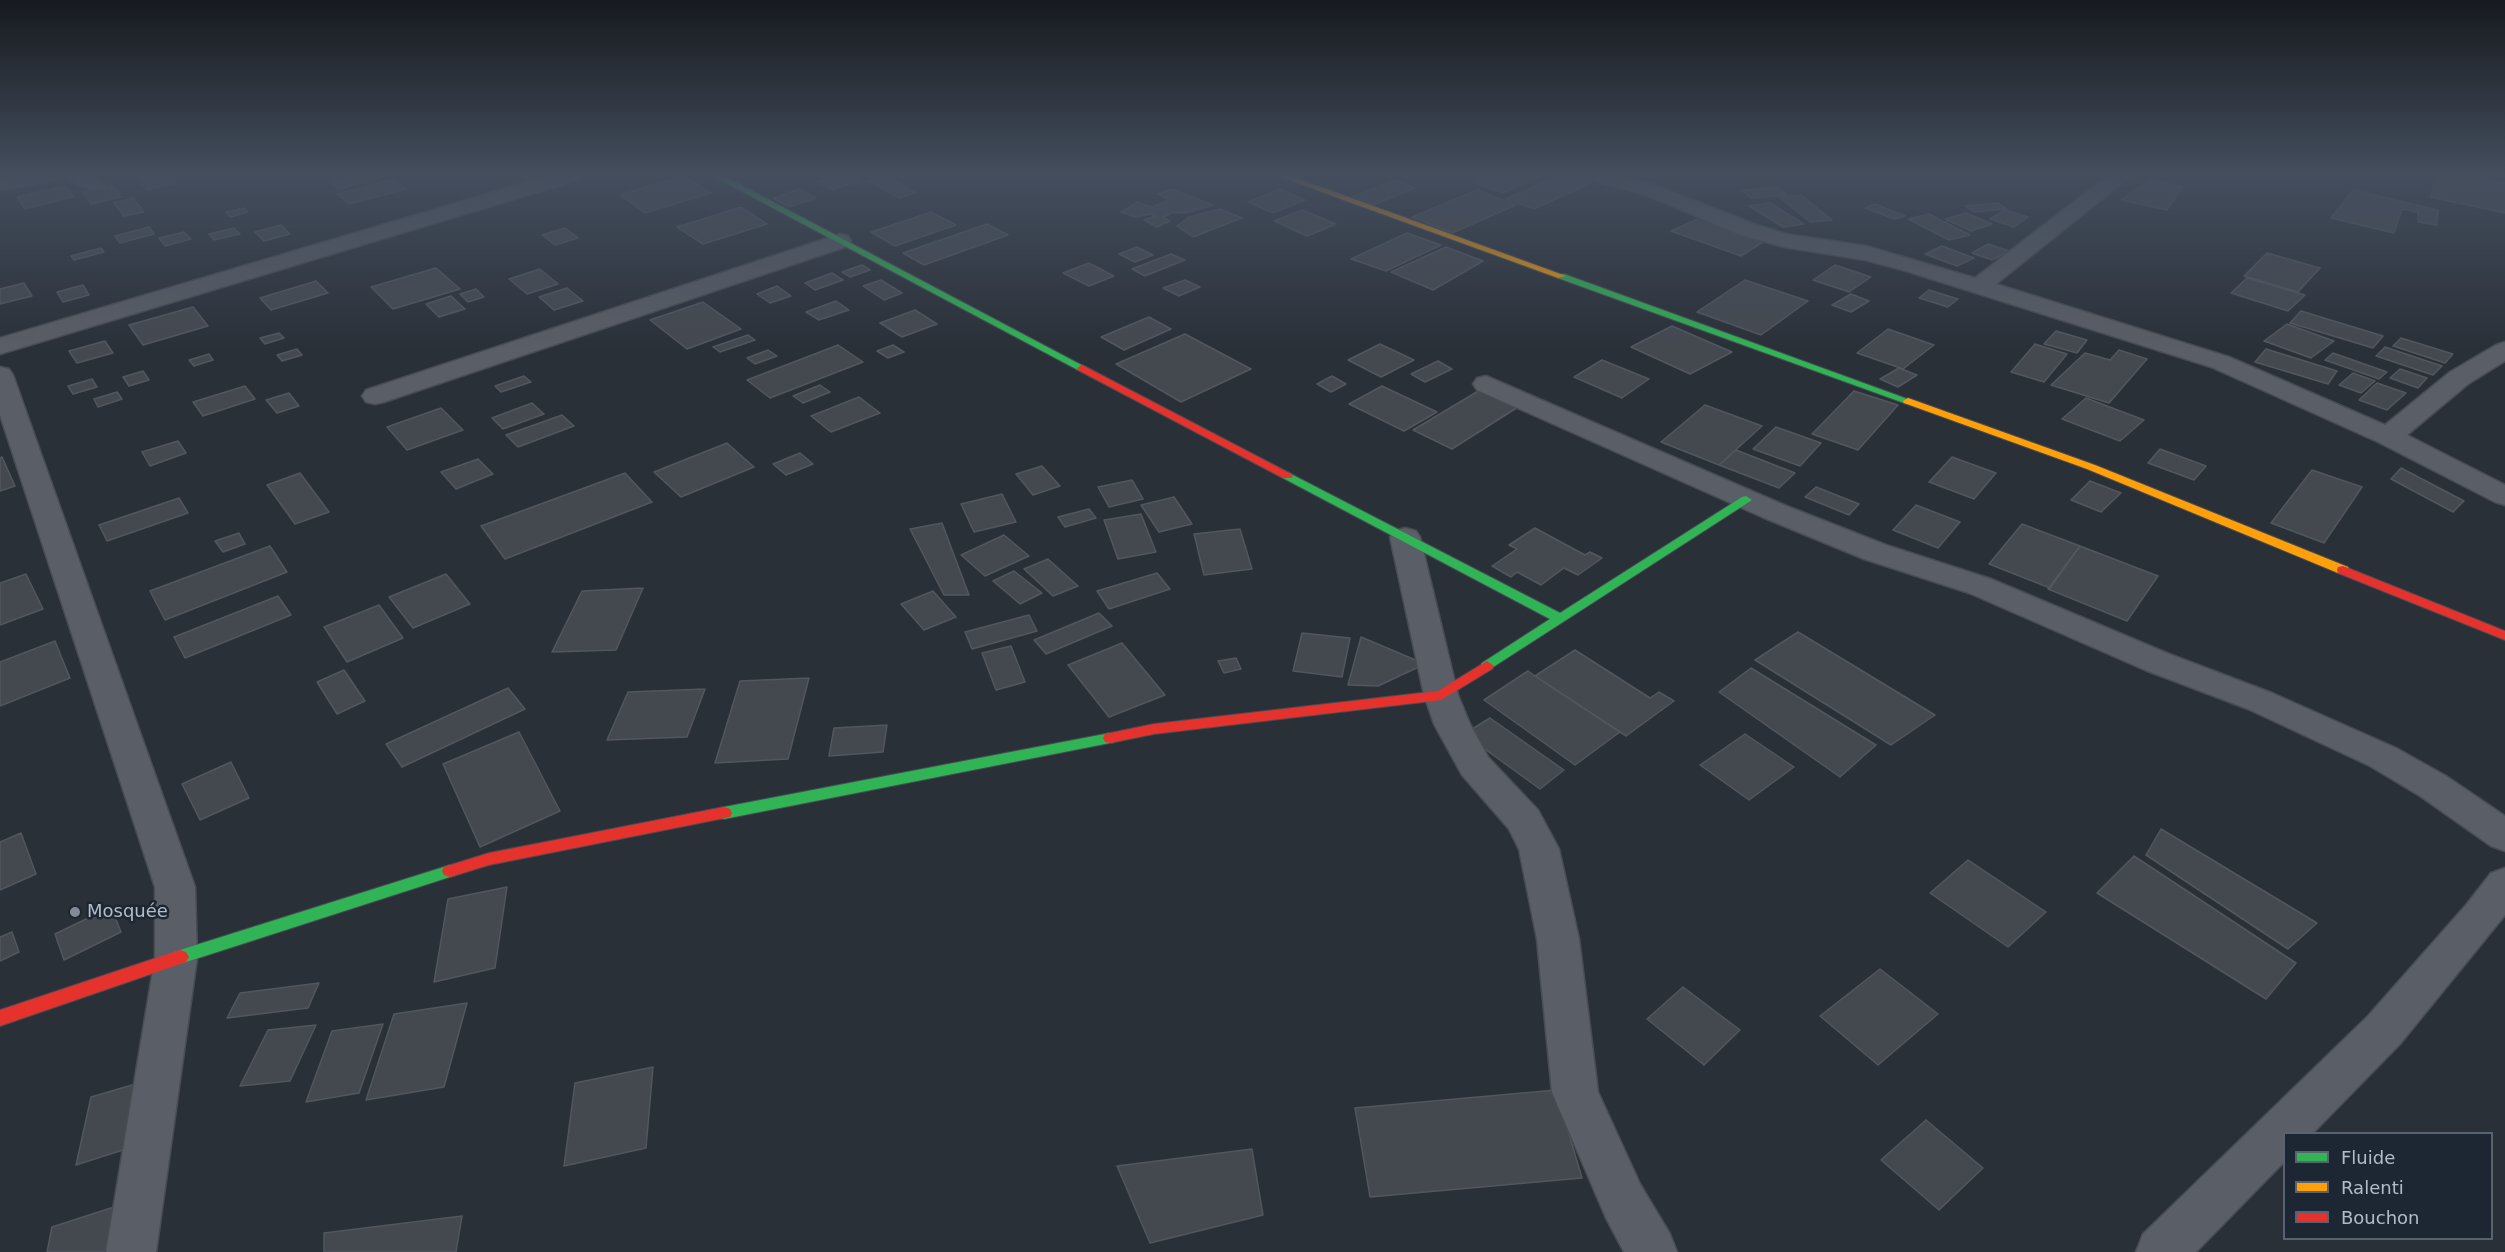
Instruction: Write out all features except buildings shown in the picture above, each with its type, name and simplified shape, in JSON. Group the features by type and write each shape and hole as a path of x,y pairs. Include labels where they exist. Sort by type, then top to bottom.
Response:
{"street":[{"path":"0,346 378,233"},
{"path":"826,233 1560,619"},
{"path":"1441,233 2091,467 2505,636"},
{"path":"1761,233 1784,240 1866,253 2220,362 2388,436 2505,496"},
{"path":"1979,286 2047,233"},
{"path":"375,396 840,241"},
{"path":"2388,436 2459,378 2505,350"},
{"path":"0,375 175,887 176,958 131,1252"},
{"path":"1486,384 1746,500 1875,552 1980,586 2157,662 2260,701 2383,757 2433,786 2505,836"},
{"path":"0,1018 176,958 489,859 1154,729 1440,695 1746,500"},
{"path":"1405,537 1435,661 1440,695 1452,724 1475,766 1524,820 1539,849 1558,939 1575,1092 1623,1201 1652,1252"},
{"path":"2287,1132 2384,1030 2481,917 2505,884"},
{"path":"2179,1245 2283,1136"}],"traffic: fast":[{"path":"826,233 1082,368"},
{"path":"1561,276 1908,401"},
{"path":"1287,476 1560,619"},
{"path":"1487,666 1746,500"},
{"path":"724,813 1110,738"},
{"path":"180,957 450,871"}],"traffic: slow":[{"path":"1442,233 1561,276"},
{"path":"1908,401 2091,467 2343,570"}],"traffic: jam":[{"path":"1082,368 1287,476"},
{"path":"2343,570 2505,636"},
{"path":"1110,738 1154,729 1441,695 1487,666"},
{"path":"450,871 489,859 724,813"},
{"path":"0,1018 180,957"}],"place":[{"name":"Mosquée","path":"75,912"}]}
